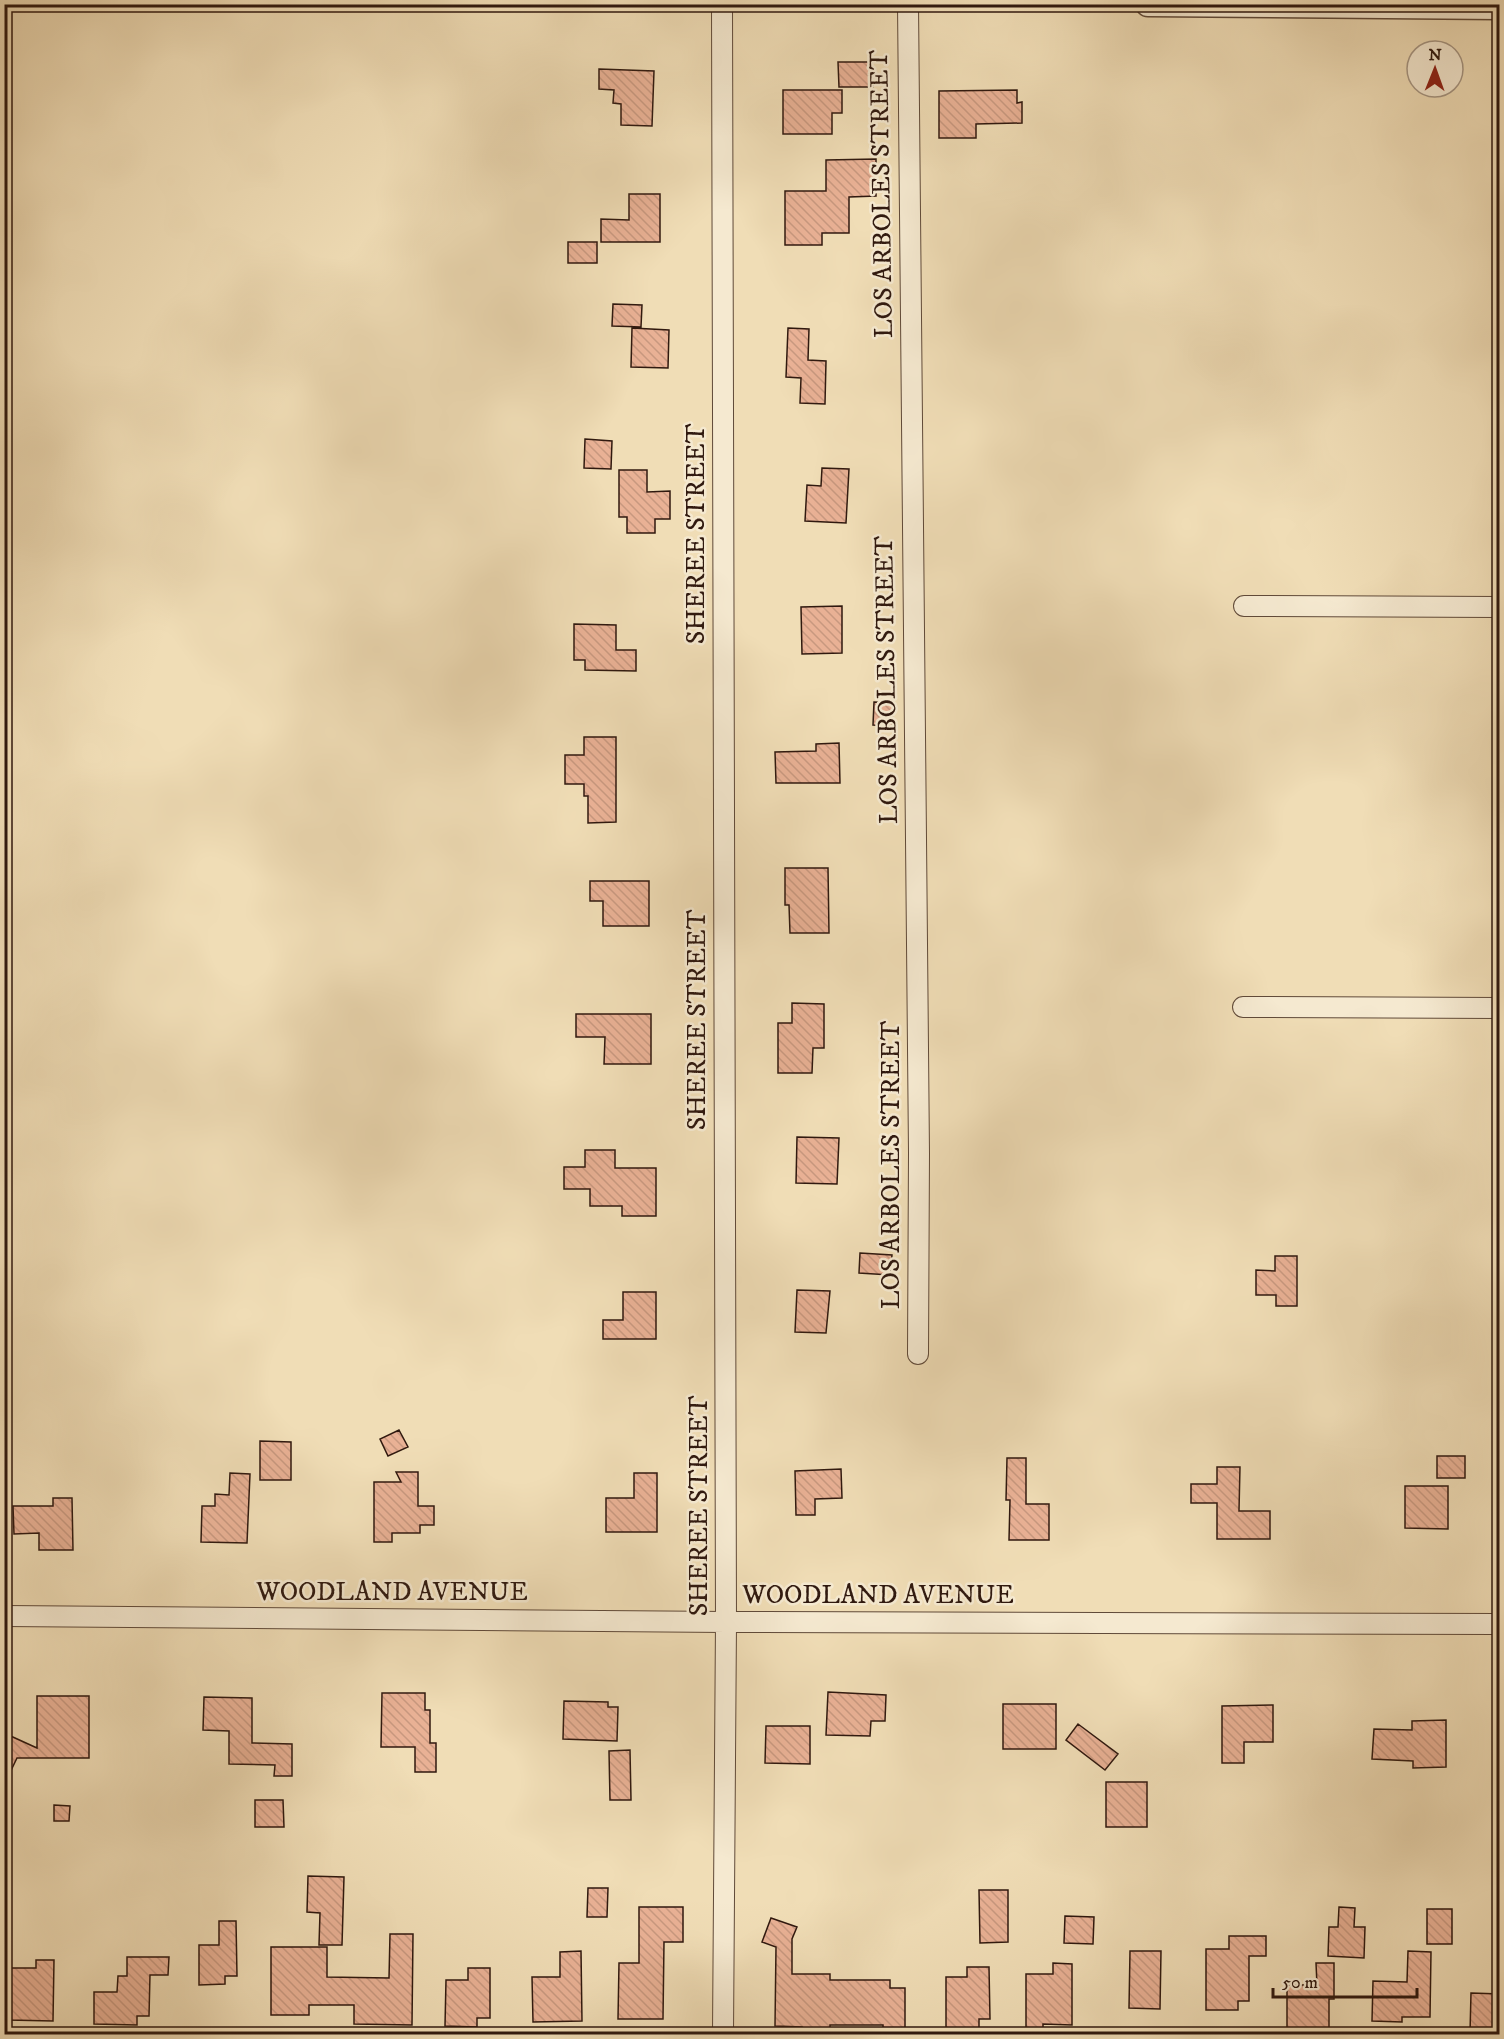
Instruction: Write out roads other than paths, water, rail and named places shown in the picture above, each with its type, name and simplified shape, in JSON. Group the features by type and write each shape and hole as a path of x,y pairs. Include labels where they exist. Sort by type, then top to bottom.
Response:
{"street":[{"name":"SHEREE STREET","path":"722,4 726,1622 723,2034"},
{"name":"LOS ARBOLES STREET","path":"908,4 919,1141 918,1354"},
{"path":"1148,4 1500,7"},
{"path":"1244,606 1500,607"},
{"path":"1243,1007 1500,1008"},
{"name":"WOODLAND AVENUE","path":"4,1616 726,1622 1500,1624"}]}
